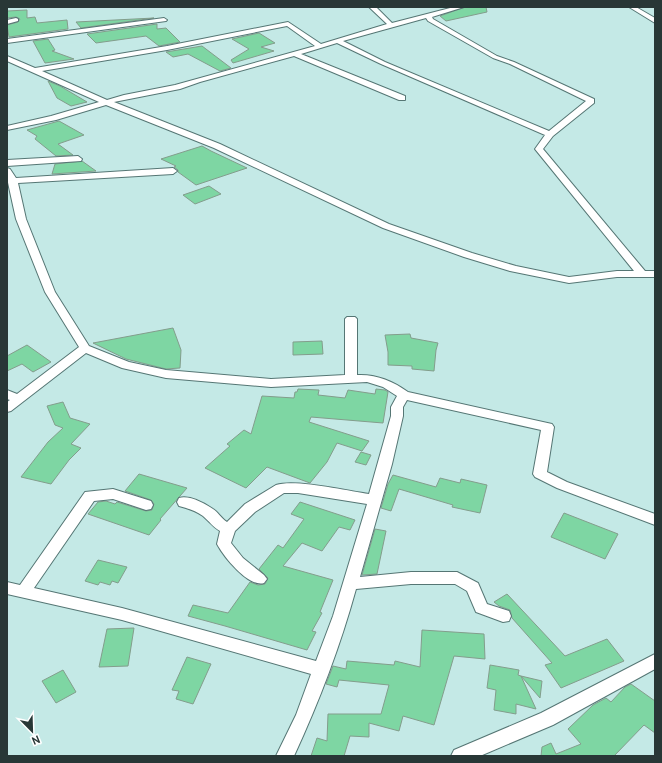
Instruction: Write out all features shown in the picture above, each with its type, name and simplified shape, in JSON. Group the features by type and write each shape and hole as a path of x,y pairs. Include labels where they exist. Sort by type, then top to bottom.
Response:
{"street":[{"path":"372,7 391,25"},
{"path":"7,128 48,120 106,102 181,86 197,80 295,54 391,25 461,7"},
{"path":"632,7 655,21"},
{"path":"428,15 430,20 495,57 512,63 591,101 550,134 540,149 642,274"},
{"path":"7,22 16,20"},
{"path":"7,41 164,20"},
{"path":"33,70 167,48 288,24 320,46"},
{"path":"337,41 383,64 550,134"},
{"path":"295,54 402,98"},
{"path":"7,58 106,102 217,146 333,203 386,226 468,255 514,269 570,280 617,274 655,274"},
{"path":"7,163 78,159"},
{"path":"7,171 13,181 21,219 50,292 86,348 126,365 166,374 200,378 271,383 367,378 383,382 394,387 404,395 548,427 540,474 562,485 655,520"},
{"path":"13,181 174,171"},
{"path":"351,319 351,378"},
{"path":"7,408 86,348"},
{"path":"7,394 18,399"},
{"path":"285,756 304,716 341,616 397,416 397,407 404,395"},
{"path":"259,579 238,562 224,544 228,529 250,508 281,488 298,488 374,500"},
{"path":"23,592 90,496 113,494 146,505"},
{"path":"184,502 209,513 216,522 228,529"},
{"path":"350,584 411,578 457,578 473,587 481,608 503,616"},
{"path":"7,588 122,614 322,670"},
{"path":"460,756 547,719 655,661"}],"building":[{"path":"465,7 486,7 487,12 446,21 440,16"},
{"path":"27,10 27,18 35,17 37,23 67,20 68,29 9,37 7,25 18,22 20,19 16,17 7,18 7,11"},
{"path":"154,18 81,28 76,22"},
{"path":"157,24 157,29 166,28 180,42 159,46 146,36 96,43 87,34"},
{"path":"259,33 275,43 261,47 274,51 233,63 231,60 249,49 232,39"},
{"path":"48,39 55,50 52,51 74,59 45,63 33,41"},
{"path":"202,46 231,68 220,71 188,54 173,57 166,52"},
{"path":"48,81 60,86 87,102 71,106 57,98"},
{"path":"59,121 84,135 58,144 73,155 56,156 35,139 37,136 27,130"},
{"path":"202,146 247,168 196,185 178,172 178,170 174,167 176,166 161,159"},
{"path":"82,161 96,171 52,174 55,164"},
{"path":"209,186 221,194 195,204 183,195"},
{"path":"173,328 181,350 180,368 166,369 126,359 93,343"},
{"path":"410,334 411,338 438,343 434,371 412,369 412,366 388,365 388,352 385,335"},
{"path":"322,341 323,354 293,355 293,342"},
{"path":"27,345 51,362 33,372 22,364 7,371 7,356"},
{"path":"298,389 319,390 318,395 345,398 348,390 375,394 376,389 385,390 388,392 383,423 311,417 309,422 369,441 362,451 337,443 327,462 310,483 267,467 246,488 205,468 230,446 227,444 244,430 251,434 262,396 294,398 295,392 297,392"},
{"path":"63,402 70,418 90,424 71,444 81,448 69,460 51,484 21,477 48,442 63,428 55,425 47,406"},
{"path":"361,452 371,455 366,465 355,462"},
{"path":"139,474 187,488 160,519 161,520 149,535 88,514 98,502 106,501 115,504 117,502 146,511 152,510 154,504 151,500 125,491"},
{"path":"393,475 436,487 440,478 460,483 461,479 487,485 480,513 452,507 453,505 399,489 391,511 381,508 388,484"},
{"path":"300,502 355,520 350,530 339,527 322,551 302,543 283,566 333,580 320,612 322,613 312,631 316,632 307,650 188,616 193,605 228,613 250,582 258,585 265,584 268,578 259,569 278,545 283,548 304,519 291,514"},
{"path":"564,513 618,534 605,559 551,537"},
{"path":"375,529 386,531 377,574 362,575"},
{"path":"98,560 127,567 118,583 112,581 110,585 100,582 98,585 85,581"},
{"path":"507,594 565,656 607,639 624,661 561,688 545,665 552,663 512,618 510,610 499,606 494,602"},
{"path":"134,628 128,666 99,667 107,629"},
{"path":"422,630 484,634 485,659 454,656 434,725 403,716 399,731 369,723 369,737 350,736 344,756 311,756 317,738 327,741 328,714 381,714 389,685 339,680 337,687 326,684 333,666 346,669 347,661 394,665 395,661 420,667"},
{"path":"187,657 211,664 193,704 176,699 179,691 172,690"},
{"path":"490,665 519,670 518,675 521,676 536,709 516,704 516,714 494,710 496,690 487,688"},
{"path":"63,670 76,692 56,703 42,681"},
{"path":"521,676 542,681 540,698"},
{"path":"631,684 655,701 655,733 644,725 614,756 541,756 542,747 551,743 556,754 581,744 568,729 593,705 606,698 611,702 625,687"}]}
